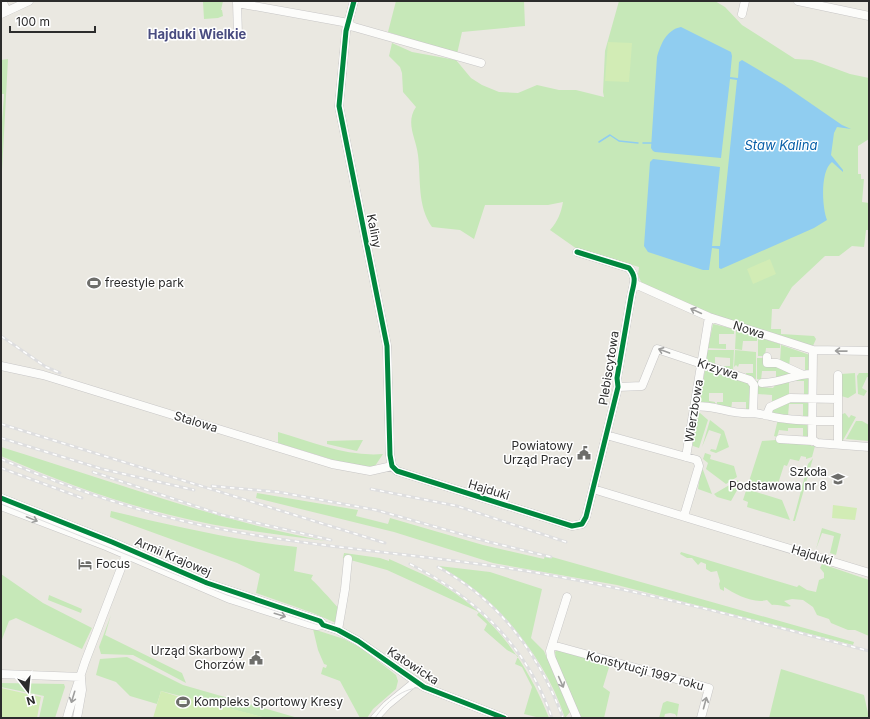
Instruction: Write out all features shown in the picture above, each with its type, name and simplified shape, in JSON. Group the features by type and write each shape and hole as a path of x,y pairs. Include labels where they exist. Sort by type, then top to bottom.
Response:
{"street":[{"path":"2,1 4,13 29,1"},
{"name":"Kaliny","path":"354,1 348,24 339,106 387,346 390,455 392,466"},
{"path":"742,14 745,1"},
{"path":"798,1 869,16"},
{"path":"238,36 237,2 343,22 481,63"},
{"path":"577,252 629,268 633,272 635,284"},
{"name":"Nowa","path":"635,284 709,317 813,350 869,351"},
{"name":"Plebiscytowa","path":"582,524 586,517 618,387 616,378 631,296 635,284"},
{"name":"Wierzbowa","path":"686,457 709,317"},
{"name":"Krzywa","path":"618,387 642,386 657,349 753,382 753,413"},
{"path":"813,350 813,441"},
{"path":"767,357 767,363 778,363 801,374"},
{"name":"Stalowa","path":"1,366 47,376 332,464 370,471 392,466"},
{"path":"762,383 774,383 801,374 812,374"},
{"path":"838,375 838,443"},
{"path":"767,414 770,407 788,398 838,399"},
{"path":"694,407 705,406 731,413 767,414 780,418 812,421 838,421"},
{"name":"Wierzbowa","path":"606,435 697,460 699,463 684,516"},
{"path":"780,439 813,441 822,444 869,447"},
{"name":"Hajduki","path":"392,466 402,473 567,524 576,526 582,524"},
{"name":"Hajduki","path":"593,489 869,573"},
{"name":"Armii Krajowej","path":"1,498 15,508"},
{"name":"Armii Krajowej","path":"1,506 15,508 128,552 235,597 338,630"},
{"path":"67,718 85,662 128,552"},
{"path":"338,630 346,589 348,559"},
{"path":"567,597 550,651 552,662 577,718"},
{"name":"Katowicka","path":"338,630 358,641 415,682 438,694 504,718"},
{"name":"Konstytucji 1997 roku","path":"552,645 709,688 701,718"},
{"path":"1,674 81,677"},
{"path":"77,718 82,690 81,677"},
{"path":"375,718 387,705 415,682"}],"green space":[{"path":"197,1 223,1 221,10 223,16 204,19 203,2"},
{"path":"396,1 524,1 525,26 462,32 457,54 388,32"},
{"path":"619,1 715,1 725,7 742,25 795,59 812,60 850,74 869,78 869,139 858,146 858,174 861,174 861,179 864,179 862,202 869,203 869,230 866,230 864,247 852,246 839,256 825,256 792,287 779,309 772,309 771,329 781,329 781,334 814,336 816,339 812,348 717,317 642,284 638,275 639,267 577,249 550,230 559,217 563,202 548,205 485,205 474,239 460,230 432,227 427,219 420,192 418,155 411,125 411,119 416,107 403,92 402,73 400,67 389,56 392,43 412,52 456,60 471,78 482,85 499,92 518,93 537,85 559,90 576,90 604,97 605,51"},
{"path":"608,42 632,43 629,82 605,81"},
{"path":"8,59 2,171 1,136 4,94 1,94 1,60"},
{"path":"770,259 776,274 753,284 747,269"},
{"path":"713,324 734,329 734,334 719,334 719,344 726,344 726,349 708,348"},
{"path":"736,330 757,337 757,341 743,341 742,350 735,349"},
{"path":"758,337 780,344 780,348 766,348 765,356 758,356"},
{"path":"781,345 810,355 809,371 805,370 805,357 790,357 789,367 780,362"},
{"path":"707,350 734,350 733,371 723,368 723,366 730,366 730,358 715,357 715,366 720,366 720,368 707,363"},
{"path":"735,350 756,352 756,379 746,376 746,373 753,373 753,364 739,364 738,367 736,365 734,367"},
{"path":"757,358 765,358 789,371 789,376 776,380 776,371 762,371 761,380 757,379"},
{"path":"705,369 750,384 752,409 746,411 746,402 732,402 731,411 717,405 717,402 723,402 723,393 709,393 709,401 715,402 715,406 700,402"},
{"path":"855,373 856,393 848,398 841,396 841,374"},
{"path":"859,373 869,373 869,377 867,377 862,388 867,391 864,396 858,394 857,376"},
{"path":"810,378 808,396 804,395 804,381 789,381 789,396 772,405 772,395 758,394 756,403 757,381 761,381 761,387 773,388 776,384 785,380"},
{"path":"788,400 808,401 808,418 803,418 803,404 789,404 788,416 772,416 772,408"},
{"path":"696,413 700,413 708,420 699,448 693,446 691,442"},
{"path":"845,413 849,418 851,415 856,417 842,442 840,442 840,415"},
{"path":"778,419 807,422 808,437 803,438 803,428 788,428 788,431 779,430 777,437 774,436"},
{"path":"710,420 724,431 729,447 716,453 710,451 711,449 716,450 721,434 709,430 702,447"},
{"path":"856,421 862,421 869,425 869,441 846,439"},
{"path":"278,432 343,451 383,454 375,466 370,467 337,461 278,443"},
{"path":"363,440 357,451 327,444 327,441"},
{"path":"776,440 811,444 811,446 815,446 812,457 806,459 806,457 801,456 799,461 790,459 787,466 784,465 777,487 778,490 755,483 753,491 782,500 790,520 747,507 748,502 743,500 762,441"},
{"path":"1,447 202,511 326,541 208,524 106,497 63,482 1,456"},
{"path":"705,453 711,455 710,459 734,466 737,477 726,484 706,469 708,463 703,459"},
{"path":"813,458 795,521 793,521 808,464"},
{"path":"701,469 703,470 712,494 698,489"},
{"path":"738,480 740,485 731,501 717,497 714,494"},
{"path":"257,493 358,510 356,516 388,524 390,518 483,545 544,559 545,555 854,642 853,645 617,585 493,563 394,532 256,498"},
{"path":"833,505 857,508 855,520 832,518"},
{"path":"111,511 180,527 297,547 294,571 313,575 311,579 339,609 336,623 313,613 256,593 260,574 237,563 110,517"},
{"path":"822,528 841,534 836,555 830,553 834,536 822,533 816,549"},
{"path":"681,552 797,587 799,585 807,590 816,592 819,580 824,578 824,573 820,568 822,564 869,580 869,636 831,623 829,619 817,615 813,607 803,600 792,599 784,601 791,606 772,605 767,600 756,601 739,595 724,587 724,591 720,589 720,581 717,571 711,572 706,569 706,564 701,562 698,565 692,558 687,558 680,554"},
{"path":"344,553 380,558 389,561 389,559 434,580 454,592 478,612 387,570 343,558"},
{"path":"439,566 490,572 542,589 531,638 544,651 570,712 565,718 556,694 544,671 531,650 516,631 480,596"},
{"path":"1,574 43,603 92,628 82,649 16,618 9,621 1,642"},
{"path":"49,595 82,609 81,613 48,600"},
{"path":"479,612 504,638 516,655 507,650 484,630 487,624 477,615"},
{"path":"111,615 105,635 182,673 186,683 133,655 101,654 99,647"},
{"path":"313,629 344,639 361,648 396,675 398,681 396,689 373,709 367,718 360,718 340,681 321,674 323,667 326,668 327,665 324,664 318,650"},
{"path":"557,650 610,664 603,687 610,692 604,718 581,718 556,660 555,652"},
{"path":"127,657 183,685 298,718 266,718 161,691 157,704 130,696 116,682 96,675 100,659"},
{"path":"518,657 540,696 549,718 540,718 524,714 532,687 522,667 515,664"},
{"path":"781,669 864,695 869,718 769,718"},
{"path":"1,683 64,684 65,687 55,718 39,718 44,696 1,687"},
{"path":"1,688 41,697 37,718 1,718"},
{"name":"Kompleks Sportowy Kresy","path":"161,691 186,699 191,698 266,718 153,718"},
{"path":"667,701 679,704 677,717 675,714 670,713 665,714 664,718 659,718 663,703"}],"water":[{"name":"Staw Kalina","path":"681,27 731,52 730,77 738,78 739,62 742,60 784,85 842,125 851,129 837,127 834,133 831,155 843,172 832,162 825,173 823,198 827,220 814,228 721,269 719,268 719,249 712,248 709,270 703,270 648,252 644,246 650,162 653,159 720,167 712,246 720,246 737,80 730,79 721,158 655,152 651,148 657,57 660,47 668,34 671,31"}],"waterway":[{"path":"599,142 610,135 619,141 638,143"},
{"path":"643,143 652,143"}],"tram line":[{"path":"1,504 227,595 337,631 357,642 425,689 501,718"},
{"path":"375,718 390,701 402,693 416,688 423,688"}],"railway":[{"path":"1,336 46,367 60,373"},
{"path":"1,424 385,543"},
{"path":"1,438 102,469 194,490"},
{"path":"1,459 97,496 196,524 236,532 317,544 520,570 608,586 696,606 869,651"},
{"path":"1,468 82,498"},
{"path":"93,472 222,515 331,540"},
{"path":"212,486 278,492 376,510 489,542 551,557"},
{"path":"371,489 457,506 566,542"},
{"path":"410,564 457,592 497,627 514,647 529,669 542,693 552,718"},
{"path":"438,567 460,580 480,596 498,612 514,631 542,672 563,718"}],"cycle path":[{"path":"354,1 346,31 339,106 387,346 390,455 392,466 397,471 572,526 582,524 586,517 618,387 617,378 634,278 629,268 577,252"},
{"path":"1,498 112,542 207,583 320,621 323,625 338,630 358,641 424,687 504,718"}],"place":[{"name":"freestyle park","path":"94,283"},
{"name":"Powiatowy Urząd Pracy","path":"584,453"},
{"name":"Szkoła Podstawowa nr 8","path":"838,479"},
{"name":"Focus","path":"85,564"},
{"name":"Urząd Skarbowy Chorzów","path":"256,658"},
{"name":"Kompleks Sportowy Kresy","path":"183,702"}],"district":[{"name":"Hajduki Wielkie","path":"197,34"}]}
